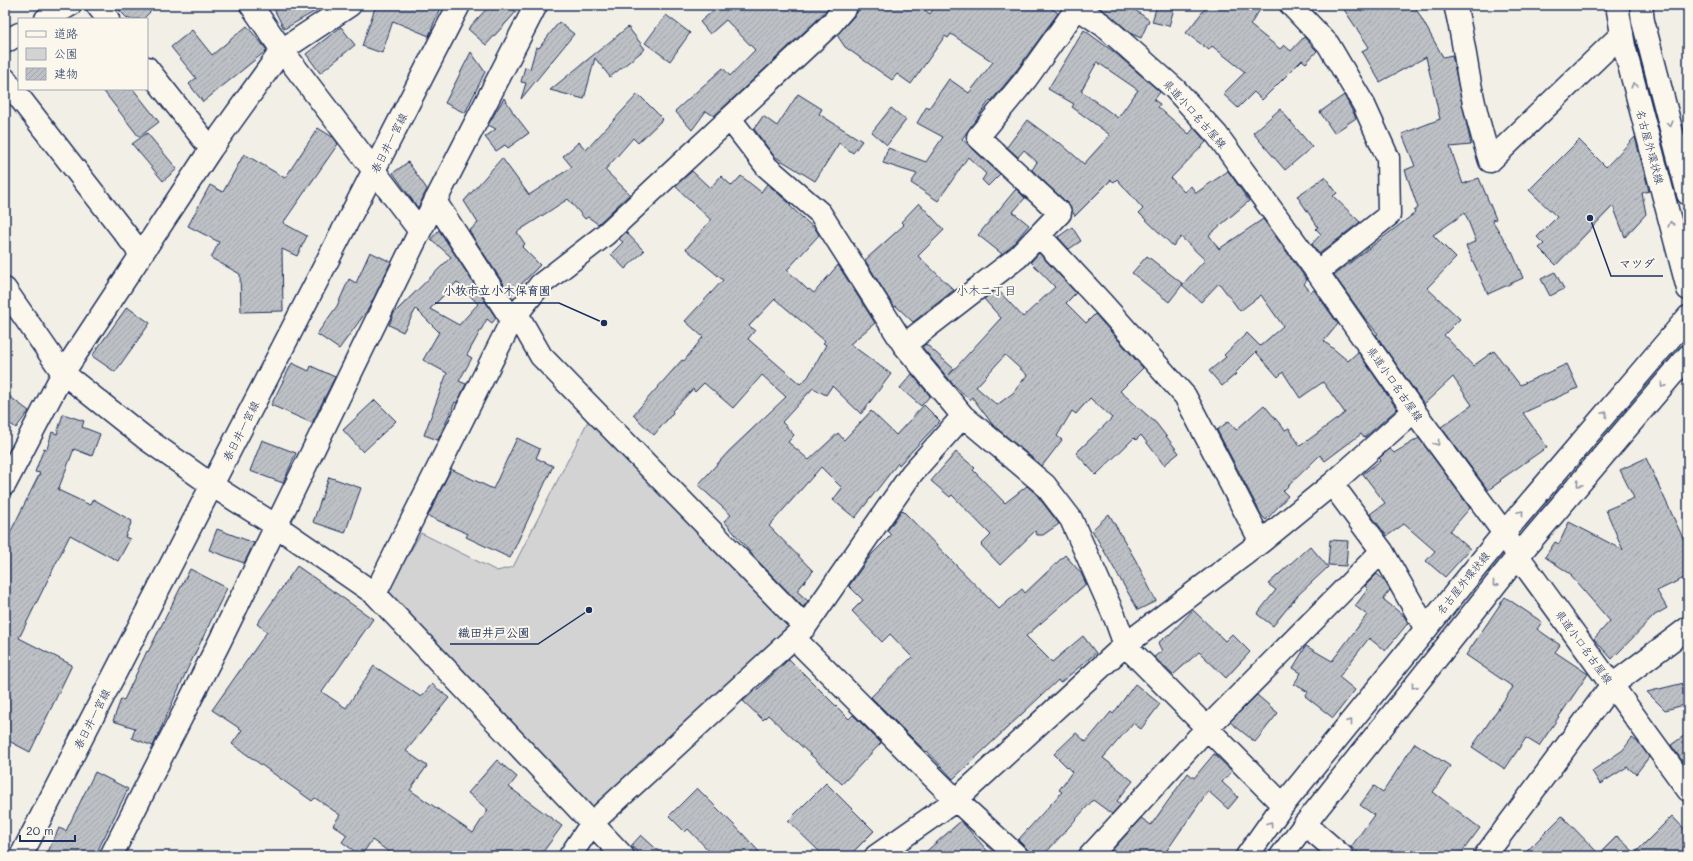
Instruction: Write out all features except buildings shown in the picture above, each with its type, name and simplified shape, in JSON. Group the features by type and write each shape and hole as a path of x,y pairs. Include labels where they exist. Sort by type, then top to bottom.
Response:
{"street":[{"path":"48,18 70,5"},
{"path":"97,5 107,18"},
{"path":"251,5 282,50 420,231"},
{"path":"5,484 63,373 211,149 282,50 350,5"},
{"name":"春日井一宮線","path":"21,856 460,5"},
{"path":"111,856 219,643 275,525 420,231 536,5"},
{"path":"375,594 515,317 540,285 606,234 831,24 848,5"},
{"path":"1291,5 1328,44 1364,106 1388,158 1389,215 1317,272"},
{"path":"1455,5 1483,140 1490,161 1622,34"},
{"name":"名古屋外環状線","path":"1617,5 1622,34 1688,289"},
{"path":"1641,5 1643,22 1688,194"},
{"path":"904,345 1018,257 1060,213 978,137 1026,79 1075,6"},
{"name":"県道小口名古屋線","path":"1075,6 1104,25 1175,89 1217,135 1317,272 1414,411 1504,533 1518,556 1688,790"},
{"path":"5,42 18,35"},
{"path":"148,69 211,149"},
{"path":"5,79 141,254"},
{"path":"730,119 767,167 820,213 904,345 963,416 1045,485 1071,519 1116,620 1124,645 1208,727 1283,805"},
{"path":"435,201 541,356 956,800 1017,856"},
{"path":"1039,236 1102,303 1185,396 1260,542"},
{"path":"5,289 63,373 145,438 213,486 275,525 375,594 623,856"},
{"name":"名古屋外環状線","path":"1247,856 1283,805 1504,533 1688,317"},
{"path":"1281,856 1518,556 1688,356"},
{"path":"876,856 956,800 1124,645 1260,542 1332,484 1414,411"},
{"path":"570,856 592,824 799,633 912,473 963,416"},
{"path":"1332,484 1382,551 1426,629"},
{"path":"1090,856 1208,727 1382,551"},
{"path":"1485,856 1612,686 1688,628"},
{"path":"1305,824 1342,856"}],"green space":[{"path":"589,419 793,628 591,809 386,593 421,533 497,571 513,567"}],"place":[{"name":"マツダ","path":"1590,218"},
{"name":"小牧市立小木保育園","path":"604,323"},
{"name":"織田井戸公園","path":"589,610"}],"district":[{"name":"小木二丁目","path":"986,291"}]}
